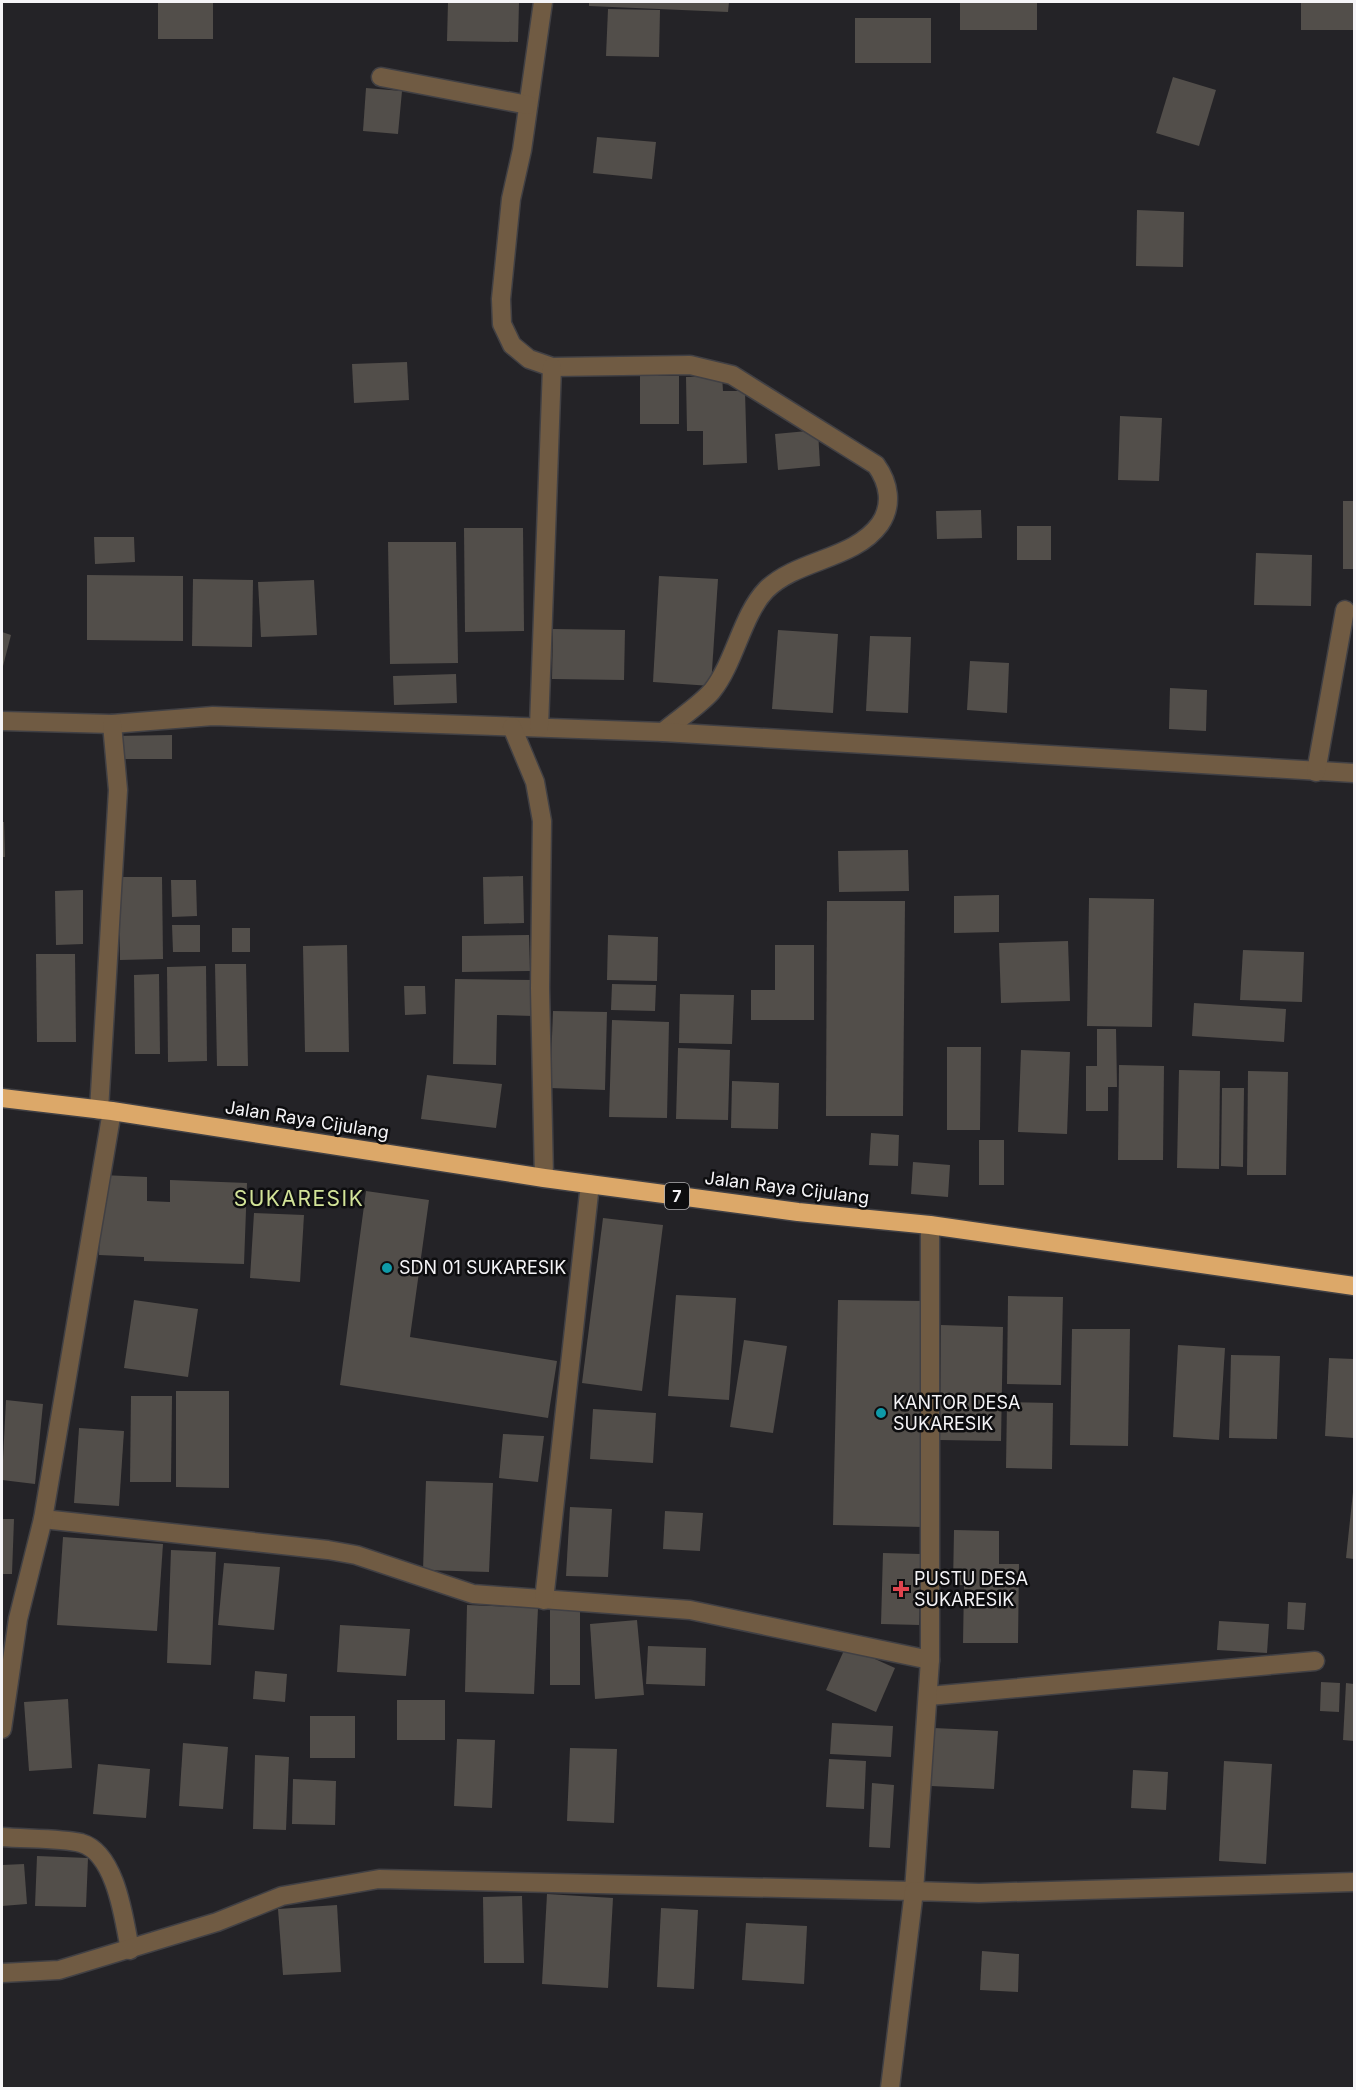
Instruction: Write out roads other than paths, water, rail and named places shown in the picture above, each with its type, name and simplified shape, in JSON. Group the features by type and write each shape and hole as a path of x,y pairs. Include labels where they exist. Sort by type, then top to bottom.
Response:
{"highway":[{"name":"Jalan Raya Cijulang","path":"2,1098 106,1110 544,1178 798,1212 930,1225 1354,1286"}],"street":[{"path":"543,2 511,199 501,299 502,324 512,345 529,359 552,367 690,365 732,375 876,465 886,479 889,500 881,522 870,536 785,576 766,591 755,606 734,654 711,691 663,732"},
{"path":"381,77 528,105"},
{"path":"539,727 552,367"},
{"path":"1316,772 1345,610"},
{"path":"2,721 112,724 213,716 539,727 663,732 1354,774"},
{"path":"2,1729 10,1618 43,1520 106,1110 118,790 112,724"},
{"path":"512,727 535,782 542,821 540,988 544,1178"},
{"path":"544,1600 590,1184"},
{"path":"890,2088 914,1891 929,1696 930,1225"},
{"path":"43,1520 328,1550 356,1555 472,1594 690,1610 930,1660"},
{"path":"929,1696 1314,1661"},
{"path":"2,1837 82,1843 98,1852 112,1877 130,1950"},
{"path":"2,1974 59,1970 217,1922 282,1896 379,1879 978,1893 1354,1882"}],"place":[{"name":"SDN 01 SUKARESIK","path":"387,1268"},
{"name":"KANTOR DESA SUKARESIK","path":"881,1413"},
{"name":"PUSTU DESA SUKARESIK","path":"901,1589"}],"district":[{"name":"SUKARESIK","path":"299,1199"}]}
